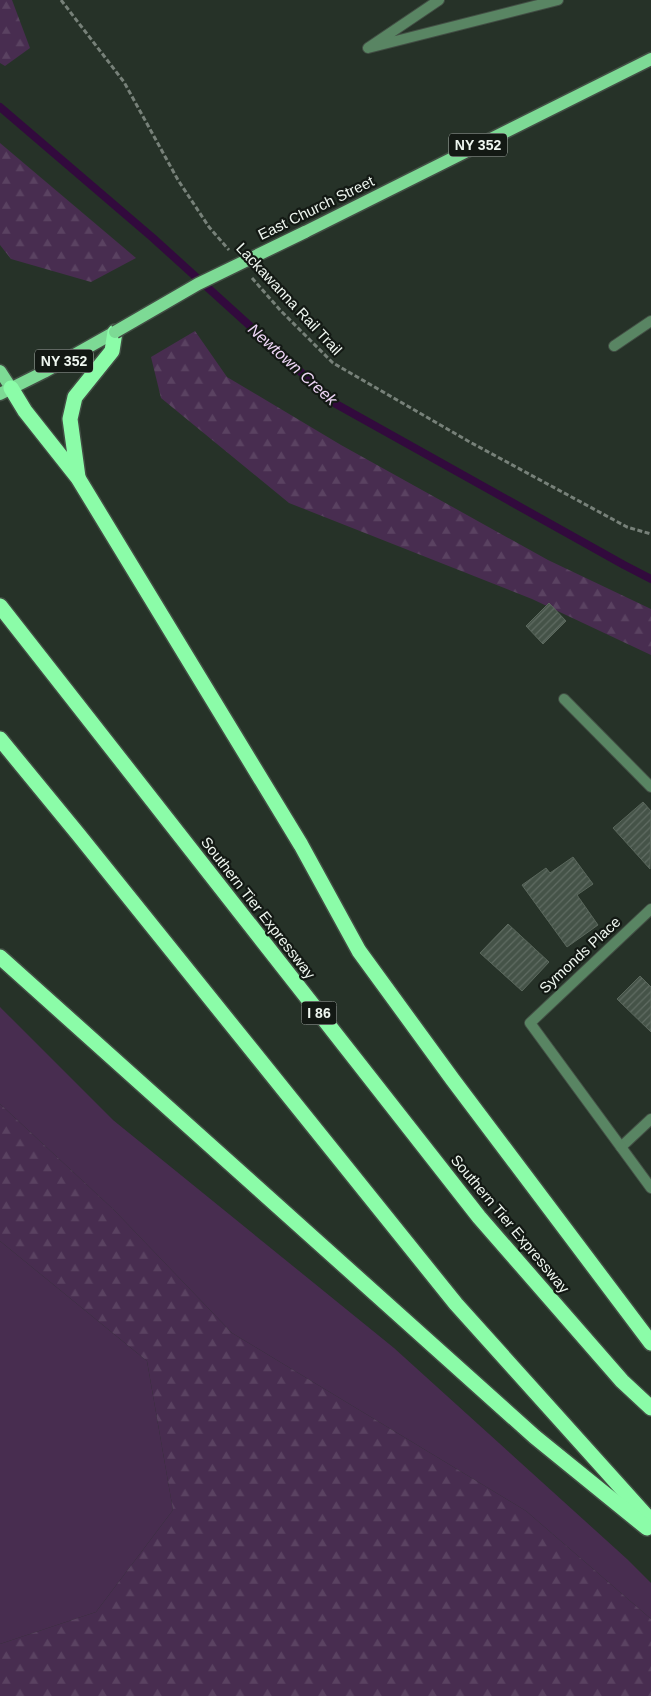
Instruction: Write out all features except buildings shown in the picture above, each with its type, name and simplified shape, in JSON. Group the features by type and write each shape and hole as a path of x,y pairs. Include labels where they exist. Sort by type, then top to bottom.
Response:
{"highway":[{"path":"78,478 70,419 75,396 112,351 115,332"},
{"path":"5,391 25,411 78,478 301,846 358,951 651,1343"},
{"name":"Southern Tier Expressway","path":"0,606 479,1217 622,1381 651,1408"},
{"path":"0,739 456,1304 651,1521"},
{"path":"0,957 535,1437 651,1531"}],"main road":[{"name":"East Church Street","path":"5,391 44,372 198,284 651,59"},
{"path":"0,372 5,391"}],"street":[{"path":"439,0 368,48 558,0"},
{"path":"614,346 651,321"},
{"path":"564,699 651,787"},
{"name":"Symonds Place","path":"621,1147 530,1023 651,909"},
{"path":"651,1119 621,1147 651,1188"}],"path":[{"name":"Lackawanna Rail Trail","path":"61,0 124,82 178,180 209,226 232,255"},
{"name":"Lackawanna Rail Trail","path":"251,276 281,311 333,364 627,527 651,534"}],"green space":[{"path":"0,0 12,0 30,48 5,66 0,63"},
{"path":"0,143 136,258 91,282 11,259 0,245"},
{"path":"195,331 227,377 341,445 548,560 651,609 651,655 532,599 289,503 161,398 151,357"},
{"path":"0,1007 113,1120 394,1348 627,1559 651,1583 651,1619 526,1511 232,1333 114,1210 0,1104"},
{"path":"0,1104 114,1210 232,1333 526,1511 651,1619 651,1696 0,1696 0,1644 96,1612 173,1510 147,1361 0,1241"},
{"path":"0,1241 147,1361 173,1510 96,1612 0,1644"}],"waterway":[{"name":"Newtown Creek","path":"0,107 153,238 336,404 651,579"}]}
